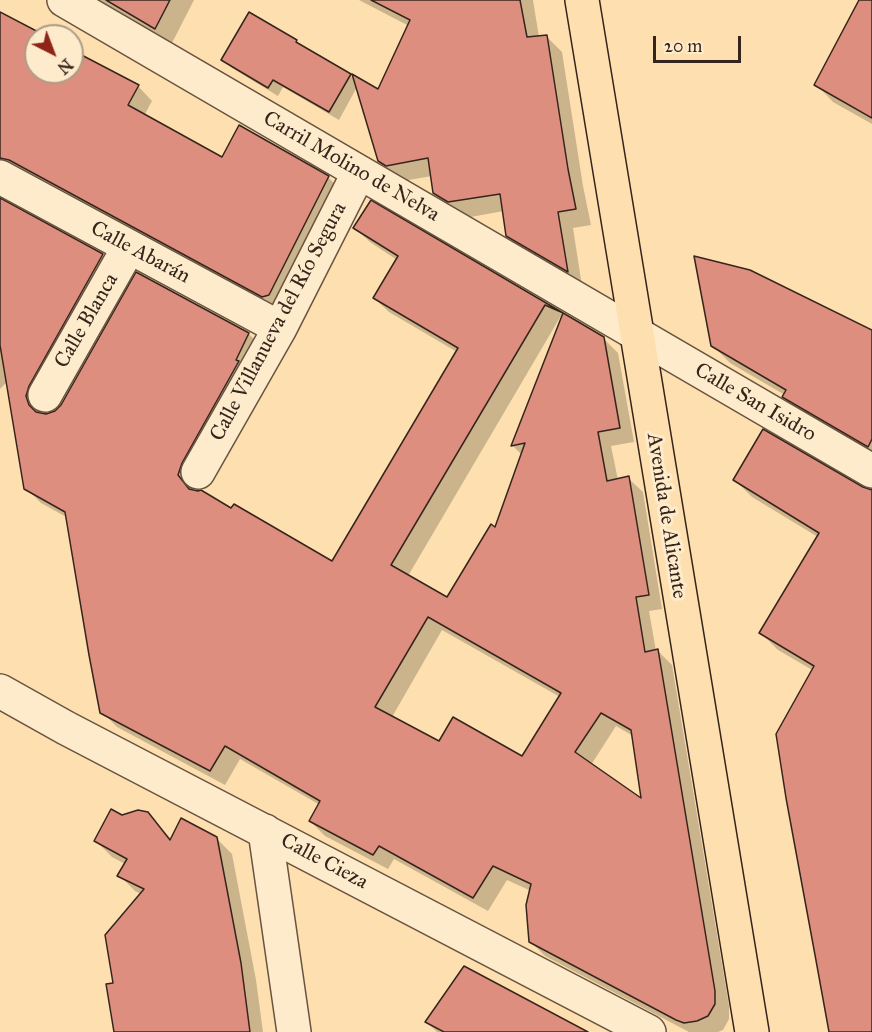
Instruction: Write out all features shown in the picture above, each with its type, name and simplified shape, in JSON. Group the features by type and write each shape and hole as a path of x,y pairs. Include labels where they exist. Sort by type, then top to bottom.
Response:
{"main road":[{"name":"Avenida de Alicante","path":"582,0 752,1032"}],"street":[{"name":"Carril Molino de Nelva","path":"64,0 637,335"},
{"name":"Calle Villanueva del Río Segura","path":"198,472 280,328 359,172"},
{"name":"Calle Abarán","path":"0,177 280,328"},
{"name":"Calle Blanca","path":"45,395 129,247"},
{"name":"Calle San Isidro","path":"637,335 872,471"},
{"name":"Calle Cieza","path":"0,691 66,728 649,1032"},
{"path":"265,831 294,1032"}],"building":[{"path":"106,0 170,0 155,29"},
{"path":"371,0 520,0 527,37 547,35 576,209 558,212 568,272 506,236 500,194 448,202 433,193 428,158 386,166 378,161 352,74 378,89 410,20"},
{"path":"859,0 872,0 872,118 814,85"},
{"path":"0,12 24,25 24,84 84,84 84,56 139,85 128,105 222,157 239,125 329,176 269,295 262,297 9,160 0,158"},
{"path":"249,12 351,74 329,112 273,80 268,88 221,60"},
{"path":"0,198 103,254 29,386 26,396 29,405 36,412 46,414 55,411 61,405 136,272 249,333 236,360 239,361 182,463 178,475 189,489 201,490 231,508 234,504 332,561 458,348 373,298 398,256 353,228 371,200 604,337 620,428 598,432 607,481 629,476 649,595 636,597 645,652 658,649 715,991 715,1004 708,1016 684,1023 676,1020 529,942 526,905 531,884 493,866 473,898 379,846 373,855 309,821 320,801 225,746 210,771 100,713 65,512 24,489 0,345","holes":["545,305 563,313 511,446 525,443 495,527 491,524 447,597 391,565","428,617 561,693 522,756 453,717 439,741 375,707","601,713 631,730 641,798 575,752"]},
{"path":"694,256 750,270 872,330 872,439 868,447 782,397 786,390 711,346"},
{"path":"763,429 872,490 872,1032 829,1032 786,798 776,734 814,666 759,633 819,533 733,480"},
{"path":"111,809 122,815 138,810 148,812 170,840 181,818 217,837 241,963 250,1032 114,1032 106,984 113,983 105,935 144,889 117,876 127,859 94,841"},
{"path":"464,966 588,1032 444,1032 425,1022"}]}
